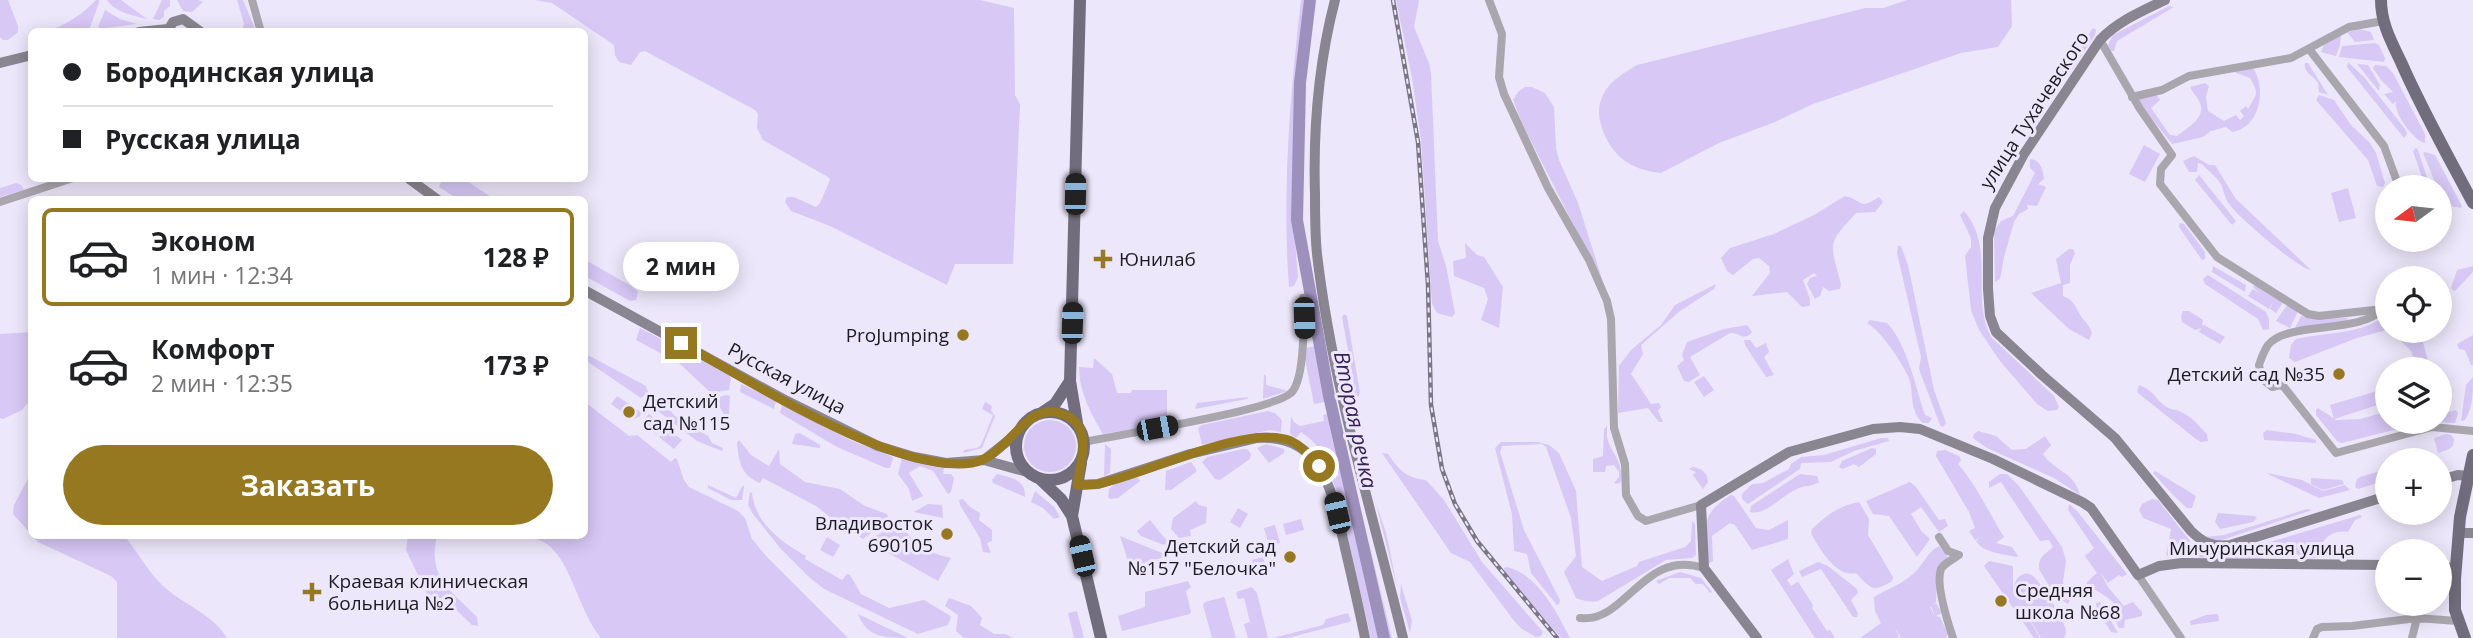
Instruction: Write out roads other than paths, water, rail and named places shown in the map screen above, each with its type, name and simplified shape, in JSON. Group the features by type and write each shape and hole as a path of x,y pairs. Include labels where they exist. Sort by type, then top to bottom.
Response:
{"main road":[{"path":"1072,516 1084,442 1077,424 1070,382 1080,0"},
{"path":"2381,0 2383,21 2410,82 2473,203"},
{"path":"1070,382 1055,404 1027,420 1019,432 1017,455 1027,472 1040,479 1061,499 1072,516 1101,638"},
{"path":"1042,412 1060,413 1077,424"},
{"path":"2465,638 2457,621 2454,602 2458,533 2473,455"},
{"path":"1040,479 1055,480 1068,475 1081,462"}],"street":[{"path":"252,0 260,28"},
{"path":"1335,0 1318,86 1315,140 1316,251 1325,313 1344,404 1403,638"},
{"path":"1489,0 1502,34 1499,77 1504,94 1548,188 1589,260 1607,301 1611,319 1614,428 1625,464 1626,495 1637,516 1646,522 1701,505 1789,452 1873,429 1920,429 2066,492 2091,509 2181,638"},
{"name":"улица Тухачевского","path":"2165,0 2133,15 2109,30 2100,40 2025,152 1995,208 1988,238 1988,289 1990,316 1996,332 2115,438 2191,531 2199,540 2208,544 2230,545 2375,500"},
{"path":"168,28 173,22 183,19 195,28"},
{"path":"2132,97 2162,90 2189,76 2291,58 2349,27 2383,21"},
{"path":"2100,40 2132,97 2172,155 2161,169 2160,184 2217,257 2308,314 2319,316 2383,309 2365,320 2290,334 2277,339 2269,345 2259,365 2262,379 2272,387 2280,384 2284,387 2336,453 2432,427 2473,431"},
{"path":"2309,49 2384,146 2395,175"},
{"path":"0,63 28,56"},
{"path":"0,202 61,182"},
{"path":"413,182 433,196"},
{"name":"Русская улица","path":"588,292 783,399 878,446 946,463 984,460 1027,472"},
{"path":"1084,442 1175,425 1287,397 1293,392 1299,379 1305,339 1303,298"},
{"path":"984,460 1019,432"},
{"path":"1077,485 1098,484 1190,454 1257,438 1291,441 1311,455 1331,489 1365,638"},
{"path":"2452,477 2468,476"},
{"path":"1701,505 1704,568 1757,638"},
{"path":"2458,533 2473,533"},
{"path":"1939,537 1948,551 1959,555 1945,564 1940,573 1941,592 1953,638"},
{"name":"Мичуринская улица","path":"2138,575 2159,566 2182,563 2375,565"},
{"path":"1580,618 1605,612 1663,568 1681,564 1704,568"},
{"path":"2452,568 2456,568"},
{"path":"2313,638 2316,631 2322,627 2417,618 2457,621"},
{"path":"2412,638 2417,618"}],"waterway":[{"name":"Вторая речка","path":"1310,0 1300,83 1297,220 1329,396 1384,638"}],"railway":[{"path":"1393,0 1418,142 1428,285 1431,405 1442,469 1455,504 1477,541 1557,638"}],"place":[{"name":"Юнилаб","path":"1103,259"},
{"name":"ProJumping","path":"963,335"},
{"name":"Детский сад №35","path":"2339,374"},
{"name":"Детский сад №115","path":"629,412"},
{"name":"Владивосток 690105","path":"947,534"},
{"name":"Детский сад №157 \"Белочка\"","path":"1290,557"},
{"name":"Краевая клиническая больница №2","path":"312,592"},
{"name":"Средняя школа №68","path":"2001,601"}]}
